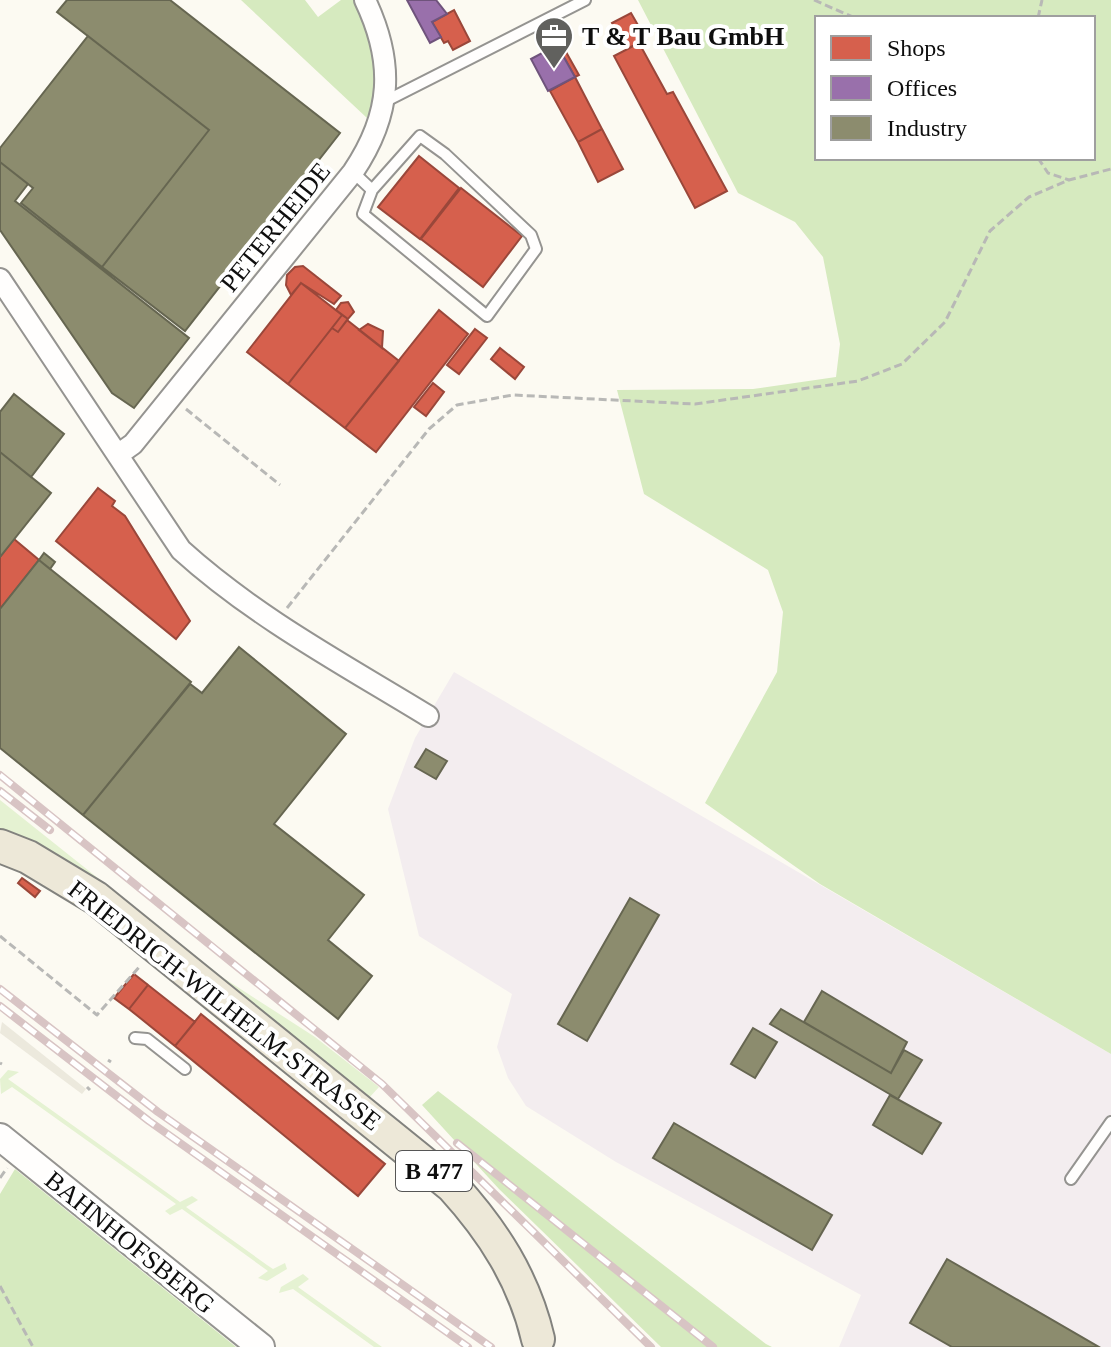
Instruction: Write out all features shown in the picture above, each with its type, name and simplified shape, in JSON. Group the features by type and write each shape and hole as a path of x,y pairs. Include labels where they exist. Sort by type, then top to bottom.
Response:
{"main road":[{"name":"FRIEDRICH-WILHELM-STRASSE","path":"0,846 28,857 96,898 452,1186 484,1221 507,1258 523,1291 538,1339"}],"street":[{"name":"PETERHEIDE","path":"119,454 133,444 171,398 353,172 374,141 383,103 386,69 381,33 365,0"},
{"path":"0,279 181,550 218,584 275,623 428,716"},
{"name":"BAHNHOFSBERG","path":"0,1137 261,1347"}],"lane":[{"path":"383,103 585,0"},
{"path":"420,136 445,154 531,235 536,249 487,316 363,214 372,190 420,136"},
{"path":"353,172 372,190"},
{"path":"135,1038 147,1039 185,1069"},
{"path":"1071,1179 1111,1122"}],"path":[{"path":"814,0 850,16"},
{"path":"1039,160 1048,173 1069,180"},
{"path":"275,623 429,429 457,405 513,395 695,404 858,381 902,364 945,322 990,231 1029,197 1069,180 1111,169"},
{"path":"171,398 280,485"},
{"path":"0,936 97,1015 134,968 144,963"},
{"path":"0,1286 33,1347"}],"shaded area":[{"path":"454,672 1111,1054 1111,1347 839,1347 861,1295 616,1162 526,1106 508,1078 497,1047 512,994 419,936 388,809 415,738"},
{"path":"2,1022 86,1089 82,1094 0,1033"}],"green space":[{"path":"241,0 305,0 318,17 341,0 354,0 367,28 374,58 374,88 367,118"},
{"path":"638,0 1111,0 1111,1054 820,884 705,803 777,672 783,612 768,570 644,494 617,390 753,389 836,377 840,344 823,257 795,222 738,193"},
{"path":"0,800 222,977 315,1037 379,1087 368,1099 0,831"},
{"path":"8,1070 19,1072 8,1079 180,1202 192,1196 198,1200 186,1207 267,1265 273,1269 285,1263 287,1269 267,1281 258,1278 268,1271 182,1209 170,1215 165,1211 176,1204 12,1087 1,1094 0,1079"},
{"path":"438,1091 772,1347 661,1347 499,1189 422,1105"},
{"path":"15,1169 236,1347 0,1347 0,1194"},
{"path":"303,1274 309,1279 298,1287 382,1347 374,1347 293,1289 279,1293 281,1287"}],"building: Shops":[{"path":"454,10 470,41 453,50 448,41 444,43 432,22"},
{"path":"631,13 646,39 627,49 612,23"},
{"path":"561,43 579,75 575,77 557,45"},
{"path":"639,43 667,94 673,92 727,191 695,208 614,56"},
{"path":"575,77 602,129 578,142 550,91"},
{"path":"602,129 623,169 598,182 578,142"},
{"path":"419,156 459,188 420,239 378,207"},
{"path":"461,188 522,236 483,287 421,239"},
{"path":"303,266 341,296 334,304 301,283 291,295 286,285 287,275 295,267"},
{"path":"301,283 342,315 288,384 247,352"},
{"path":"348,302 354,312 348,319 336,310 341,303"},
{"path":"439,310 468,334 376,452 345,428"},
{"path":"342,315 348,319 338,332 332,328"},
{"path":"347,320 399,361 345,428 288,384 332,328 338,332"},
{"path":"368,324 383,331 382,348 359,330"},
{"path":"475,329 487,338 459,374 447,365"},
{"path":"500,348 524,367 515,379 491,359"},
{"path":"433,383 444,392 426,416 414,407"},
{"path":"98,488 115,501 112,506 125,516 190,621 176,639 56,541"},
{"path":"14,539 39,560 0,609 0,557"},
{"path":"22,878 40,891 35,897 18,883"},
{"path":"134,974 148,985 129,1009 114,998"},
{"path":"148,985 195,1022 175,1046 129,1009"},
{"path":"201,1014 385,1164 358,1196 175,1046"}],"building: Offices":[{"path":"407,0 436,0 447,14 432,22 441,37 430,43"},
{"name":"T & T Bau GmbH","path":"557,45 575,77 548,91 531,59"}],"building: Industry":[{"path":"67,0 170,0 340,133 185,331 102,267 209,130 57,12"},
{"path":"88,36 209,130 102,267 21,203 33,188 0,162 0,148"},
{"path":"0,162 28,184 15,201 189,338 134,408 112,393 0,230"},
{"path":"14,394 64,434 31,477 0,452 0,412"},
{"path":"0,452 51,493 0,557"},
{"path":"44,553 55,562 50,569 39,560"},
{"path":"39,560 191,682 83,815 0,748 0,609"},
{"path":"239,647 346,734 274,824 364,895 328,940 372,976 338,1019 83,815 190,684 202,693"},
{"path":"426,749 447,761 436,779 415,767"},
{"path":"630,898 659,915 587,1041 558,1024"},
{"path":"822,991 907,1042 891,1073 804,1022"},
{"path":"781,1009 891,1073 904,1050 922,1060 898,1099 770,1024"},
{"path":"753,1028 777,1042 755,1078 731,1064"},
{"path":"890,1095 941,1123 922,1154 873,1125"},
{"path":"674,1123 832,1215 812,1250 653,1158"},
{"path":"947,1259 1099,1347 952,1347 910,1323"}],"railway":[{"path":"0,775 382,1084 651,1347"},
{"path":"0,791 50,830"},
{"path":"0,989 158,1112 491,1347"},
{"path":"0,1006 149,1121 468,1347"},
{"path":"457,1143 713,1347"}],"place":[{"name":"T & T Bau GmbH","path":"554,70"}]}
